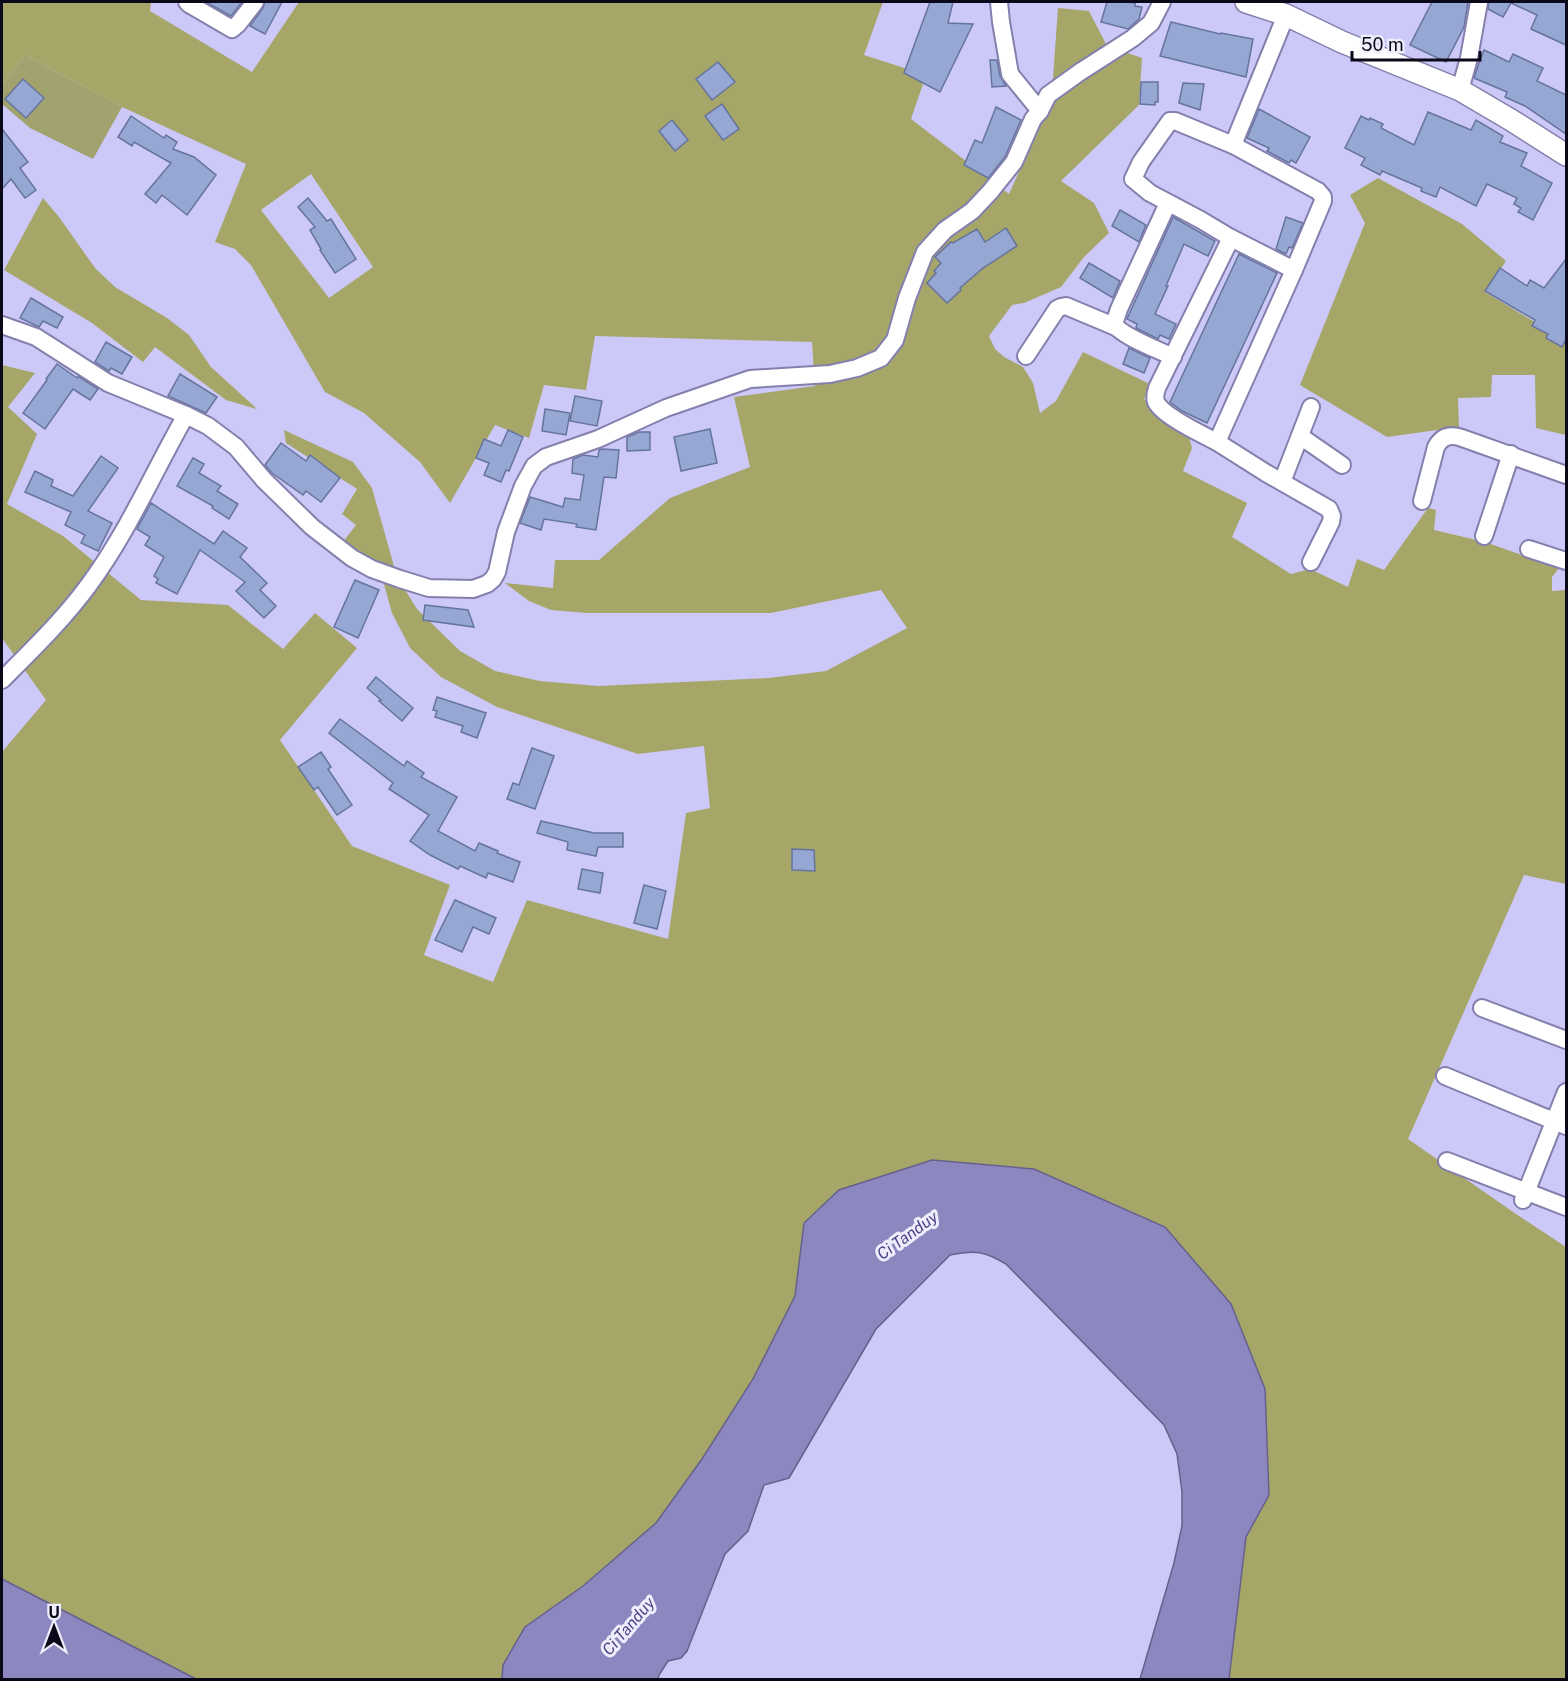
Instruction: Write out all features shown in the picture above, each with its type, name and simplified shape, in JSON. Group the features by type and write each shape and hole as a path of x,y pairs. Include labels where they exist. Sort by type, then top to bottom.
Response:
{"street":[{"path":"187,2 232,29 255,2"},
{"path":"999,2 1010,74 1040,111"},
{"path":"2,325 36,337 108,383 208,426 236,447 264,480 312,527 352,558 372,569 429,588 473,589 487,584 497,572 507,532 523,486 534,466 546,457 598,439 666,408 750,380 830,374 857,368 881,358 895,340 907,298 925,252 945,230 972,211 1014,162 1048,95 1142,31 1150,23 1162,2"},
{"path":"1246,2 1286,15 1342,42 1460,90 1566,155"},
{"path":"1460,90 1469,58 1479,2"},
{"path":"1233,145 1286,15"},
{"path":"1217,442 1294,270 1322,205 1323,197 1318,191 1299,180 1233,145 1175,122 1169,122 1141,162 1133,177 1135,182 1150,193 1231,238 1294,270"},
{"path":"1116,327 1114,321 1119,309 1168,203"},
{"path":"1231,238 1157,388 1156,402 1190,429 1217,442 1326,506 1332,513 1331,522 1311,562"},
{"path":"1026,356 1057,309 1066,306 1116,327 1136,340 1173,357"},
{"path":"1282,482 1311,407"},
{"path":"2,680 36,646 88,586 137,506 186,415"},
{"path":"1300,436 1342,465"},
{"path":"1422,501 1436,447 1443,437 1457,436 1566,475"},
{"path":"1484,536 1511,454"},
{"path":"1529,549 1566,561"},
{"path":"1482,1008 1566,1040"},
{"path":"1444,1076 1561,1124"},
{"path":"1525,1196 1561,1124 1566,1092"},
{"path":"1447,1161 1525,1196 1566,1207"}],"green space":[{"path":"25,55 122,107 93,159 30,128 2,104 2,86"}],"shaded area":[{"path":"2,2 151,2 150,11 252,72 299,2 883,2 864,55 926,75 911,119 1009,194 1041,123 1053,78 1058,8 1089,11 1107,46 1142,58 1139,105 1061,181 1094,203 1109,233 1084,257 1061,287 1024,303 1012,305 989,336 995,349 1004,357 1023,367 1033,383 1040,413 1056,401 1083,352 1152,385 1144,399 1188,433 1192,448 1183,471 1247,503 1232,537 1291,574 1310,569 1348,587 1357,559 1384,570 1428,508 1436,510 1434,530 1485,542 1559,568 1552,577 1552,591 1566,590 1566,884 1524,875 1408,1139 1566,1247 1566,1679 1229,1679 1246,1537 1269,1495 1265,1389 1231,1304 1165,1227 1034,1169 932,1160 839,1190 804,1223 795,1296 753,1379 702,1459 656,1523 583,1586 525,1627 503,1665 502,1679 196,1679 2,1579 2,752 46,700 2,638 2,365 35,373 8,407 37,434 7,504 63,536 141,600 228,605 283,649 315,613 357,648 280,740 352,846 450,885 424,955 493,982 527,900 668,939 686,813 710,808 704,746 638,754 497,707 441,677 410,648 392,613 378,563 343,542 356,525 342,514 357,489 286,443 284,430 353,462 372,488 397,577 417,609 460,651 495,671 540,681 598,686 769,678 826,671 907,628 881,590 771,613 586,613 551,610 529,601 505,583 553,588 555,560 599,560 670,498 750,467 734,397 815,386 812,342 595,336 586,390 544,385 529,438 495,425 450,503 420,462 364,413 325,392 251,265 235,249 215,242 246,164 122,107 25,55 2,86","holes":["311,174 373,267 329,298 261,210"]},
{"path":"1378,178 1462,224 1506,261 1485,292 1566,341 1566,435 1536,428 1535,375 1492,375 1491,397 1458,398 1459,427 1387,437 1300,385 1365,223 1350,195"},
{"path":"43,198 95,268 115,287 167,318 189,335 211,367 257,409 226,400 155,347 143,362 92,323 4,270"}],"water":[{"name":"Ci Tanduy","path":"932,1160 1034,1169 1165,1227 1231,1304 1265,1389 1269,1495 1246,1537 1229,1679 1140,1679 1174,1563 1182,1526 1182,1492 1177,1454 1164,1425 1006,1264 992,1256 967,1252 950,1255 876,1329 789,1478 764,1485 748,1531 725,1554 687,1651 681,1658 668,1661 658,1679 502,1679 503,1665 525,1627 583,1586 656,1523 702,1459 753,1379 795,1296 804,1223 839,1190"},
{"path":"2,1579 196,1679 2,1679"}],"building":[{"path":"206,2 242,2 231,16"},
{"path":"265,2 282,2 265,34 250,26"},
{"path":"930,2 953,2 948,23 973,24 940,92 904,73"},
{"path":"1107,2 1135,3 1135,6 1142,7 1139,19 1128,29 1101,22"},
{"path":"1432,2 1468,2 1464,27 1446,62 1410,45"},
{"path":"1489,2 1566,2 1566,45 1531,29 1537,15 1511,3 1503,17 1488,9"},
{"path":"1171,22 1220,34 1253,39 1246,77 1160,56"},
{"path":"1484,50 1509,62 1513,54 1543,68 1537,81 1566,95 1566,134 1525,106 1505,97 1507,92 1474,78"},
{"path":"990,60 997,60 1000,76 1006,86 992,87"},
{"path":"718,62 735,82 712,100 696,79"},
{"path":"23,79 44,98 26,118 5,99"},
{"path":"1141,82 1158,82 1158,102 1155,102 1155,105 1140,104"},
{"path":"1183,83 1204,84 1200,110 1179,103"},
{"path":"722,104 739,129 723,140 705,116"},
{"path":"996,107 1021,120 1005,157 988,178 964,165 975,140 982,143"},
{"path":"1259,109 1310,137 1296,163 1291,160 1289,163 1267,151 1269,148 1247,138"},
{"path":"1428,112 1471,130 1476,120 1503,136 1500,142 1527,153 1521,166 1552,183 1533,220 1518,212 1521,208 1514,204 1517,198 1487,184 1476,206 1440,187 1436,197 1421,191 1422,188 1382,171 1380,175 1361,165 1365,158 1345,148 1361,116 1383,124 1381,128 1414,145"},
{"path":"131,116 164,138 166,135 177,142 173,149 194,157 216,175 187,215 162,195 156,203 145,194 171,163 134,142 132,146 118,137"},
{"path":"672,120 688,140 675,151 659,131"},
{"path":"2,129 28,162 20,168 36,190 25,198 11,179 2,189"},
{"path":"308,198 327,221 331,219 356,259 335,273 310,230 315,227 298,207"},
{"path":"1120,210 1146,225 1139,242 1112,226"},
{"path":"1173,217 1215,241 1208,256 1184,244 1155,314 1176,324 1169,339 1160,335 1158,339 1136,328 1137,324 1127,319"},
{"path":"1286,217 1303,223 1292,248 1289,247 1286,254 1276,249"},
{"path":"1006,228 1017,246 983,268 947,303 927,283 941,263 935,257 951,242 977,229 985,242"},
{"path":"1239,254 1277,273 1207,423 1182,411 1170,402"},
{"path":"1566,259 1566,339 1562,347 1546,338 1548,334 1532,326 1535,320 1485,291 1500,268 1527,286 1530,280 1544,288"},
{"path":"1089,263 1120,281 1113,298 1080,278"},
{"path":"31,298 63,317 57,328 43,321 39,327 20,318"},
{"path":"106,342 132,357 122,374 111,368 109,371 95,362"},
{"path":"1129,348 1150,358 1144,373 1123,364"},
{"path":"57,364 98,389 90,400 73,389 45,429 23,413"},
{"path":"180,374 217,397 206,413 168,396"},
{"path":"575,396 602,401 597,426 570,421"},
{"path":"545,409 570,413 566,435 542,431"},
{"path":"710,429 717,463 681,471 674,437"},
{"path":"508,430 523,437 509,471 506,470 501,482 484,475 489,463 476,458 484,439 501,446"},
{"path":"639,432 650,432 650,450 627,451 627,437"},
{"path":"281,443 306,461 310,455 340,478 321,502 306,491 303,495 272,473 265,465"},
{"path":"599,450 619,450 616,478 604,477 596,530 576,527 577,524 544,519 541,530 520,523 530,497 563,507 565,498 580,500 584,475 572,473 573,459 583,455 598,457"},
{"path":"101,456 118,468 88,511 112,523 98,551 81,543 85,535 65,525 71,512 25,492 35,471 53,480 51,486 73,496"},
{"path":"193,458 204,464 199,473 221,486 217,491 238,504 229,519 212,508 213,506 177,486"},
{"path":"151,503 214,544 223,531 247,548 240,557 267,583 260,590 276,606 264,618 236,591 245,582 200,550 177,594 156,583 158,579 154,576 164,557 145,545 150,537 137,529"},
{"path":"355,580 379,590 358,638 334,627"},
{"path":"425,605 468,610 474,627 423,620"},
{"path":"376,677 413,708 402,721 367,688"},
{"path":"437,697 486,713 477,738 461,732 463,726 435,717 437,711 433,710"},
{"path":"340,719 404,766 407,761 424,773 421,777 457,797 438,831 475,851 479,843 520,862 513,882 488,873 486,878 460,866 458,869 430,855 410,841 429,815 389,789 393,783 329,733"},
{"path":"532,748 554,756 535,809 507,799 513,783 519,785"},
{"path":"321,752 331,767 328,769 352,805 337,815 318,787 314,790 298,767"},
{"path":"541,821 594,833 623,833 623,847 598,847 596,856 567,850 568,842 537,833"},
{"path":"792,849 814,850 815,871 792,870"},
{"path":"582,869 603,873 600,893 578,889"},
{"path":"644,885 666,891 657,929 634,923"},
{"path":"455,900 496,918 489,934 473,927 462,952 435,940"}]}
